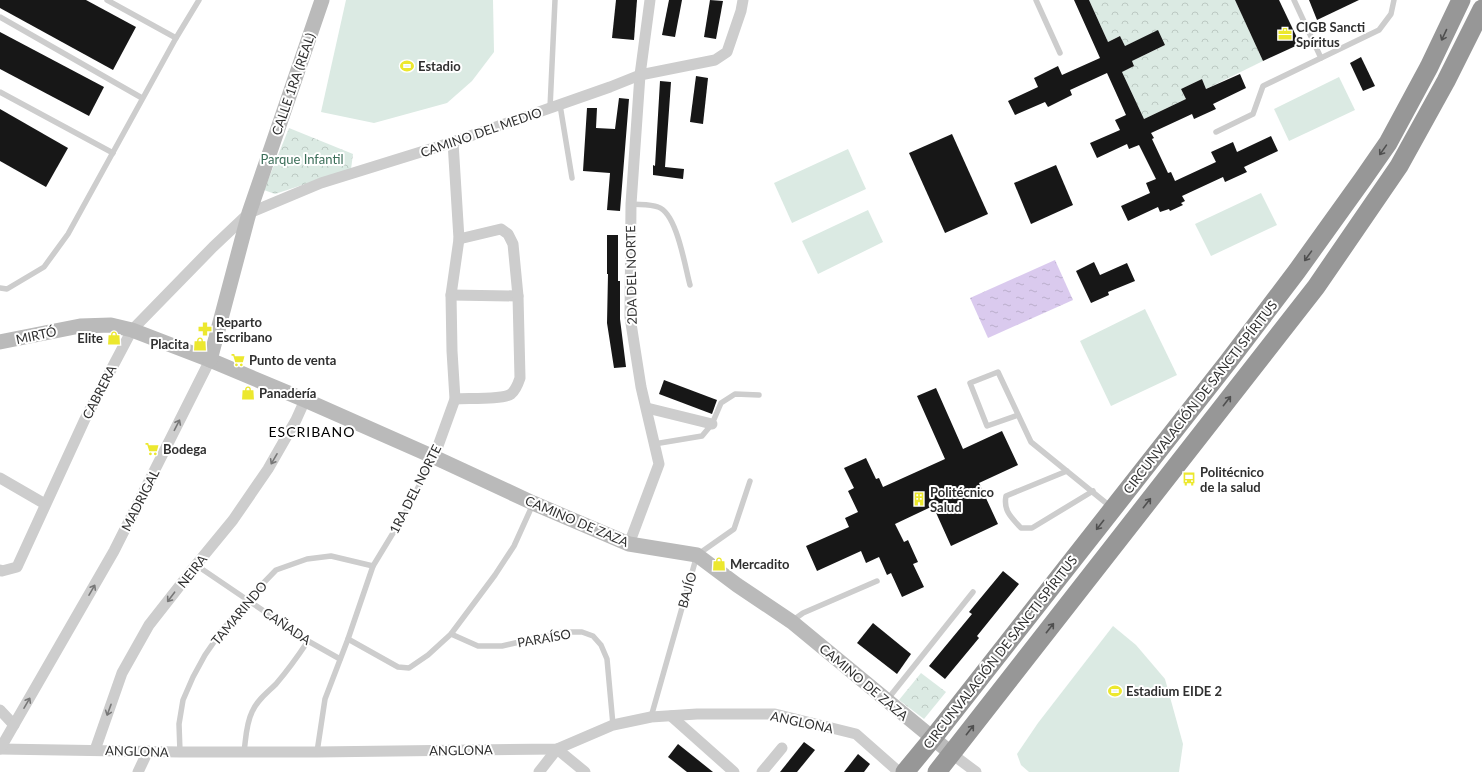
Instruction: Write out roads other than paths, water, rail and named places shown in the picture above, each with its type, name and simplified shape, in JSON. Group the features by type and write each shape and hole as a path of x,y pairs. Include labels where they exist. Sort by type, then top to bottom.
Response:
{"highway":[{"name":"CIRCUNVALACIÓN DE SANCTI SPÍRITUS","path":"905,772 1228,362 1293,277 1388,143 1429,67 1461,0"},
{"name":"CIRCUNVALACIÓN DE SANCTI SPÍRITUS","path":"937,772 1316,287 1399,166 1446,81 1482,9"},
{"path":"1113,508 1132,522"}],"street":[{"name":"CALLE 1RA (REAL)","path":"249,213 322,0"},
{"name":"2DA DEL NORTE","path":"629,544 659,464 642,387 630,317 630,204 640,74 650,0"},
{"name":"CAMINO DEL MEDIO","path":"249,213 321,184 453,142 610,87 640,74 715,60 726,52 741,11 743,0"},
{"name":"1RA DEL NORTE","path":"434,457 455,399 452,351 452,295 459,239 453,142"},
{"name":"CABRERA","path":"0,570 2,571 17,567 85,419 132,330 213,247 249,213"},
{"name":"MADRIGAL","path":"0,749 114,551 210,360 249,213"},
{"path":"455,399 492,398 510,395 516,388 520,378 518,296 513,244 508,234 501,230 459,239"},
{"path":"452,295 518,296"},
{"name":"MIRTÓ","path":"0,342 80,326 111,325 132,330 210,360"},
{"name":"CAMINO DE ZAZA","path":"210,360 305,400 533,503 629,544 697,555 792,622 952,754"},
{"name":"NEIRA","path":"95,750 122,673 150,625 233,520 264,475 296,420 305,400"},
{"path":"647,408 712,424"},
{"path":"0,478 45,504"},
{"path":"0,710 14,725"},
{"name":"ANGLONA","path":"0,749 180,752 557,749 613,725 651,717 697,714 775,714 856,734 899,772"},
{"path":"671,716 734,772"},
{"path":"762,772 782,748"},
{"path":"539,772 557,749 585,772"},
{"path":"138,772 148,751"},
{"path":"952,754 976,772"}],"lane":[{"path":"107,0 176,38"},
{"path":"0,288 6,289 44,267 68,234 142,98 199,0"},
{"path":"555,0 555,106 572,178"},
{"path":"1036,0 1060,53"},
{"path":"1294,0 1321,58"},
{"path":"1216,132 1253,114 1263,86 1379,30 1391,14 1394,0"},
{"path":"0,17 142,98"},
{"path":"0,92 113,153"},
{"path":"630,204 659,207 668,214 676,230 690,285"},
{"path":"1018,415 987,426 970,384 998,372 1031,442 1113,508"},
{"path":"654,444 702,436 712,424 721,403 735,394 758,395"},
{"name":"1RA DEL NORTE","path":"317,752 325,699 348,639 372,566 404,515 434,457"},
{"path":"1067,471 1006,496 1005,503 1007,512 1021,528 1032,528 1093,491"},
{"name":"BAJÍO","path":"651,717 697,555 734,529 750,481"},
{"path":"348,639 398,667 409,668 428,655 451,634 495,576 514,546 533,503"},
{"name":"TAMARINDO","path":"180,752 179,724 182,700 193,677 205,655 223,629 237,614 247,600 276,570 307,559 331,556 372,566"},
{"name":"CAÑADA","path":"196,565 308,641 340,659"},
{"path":"792,622 803,613 877,581"},
{"path":"887,700 974,592"},
{"name":"PARAÍSO","path":"451,634 478,646 502,646 563,632 582,632 593,636 601,645 607,659 613,725"},
{"path":"244,752 247,726 252,712 261,697 275,685 298,657 308,641"}],"water":[{"path":"1055,260 1073,300 988,338 970,298"}],"place":[{"name":"CIGB Sancti Spíritus","path":"1285,34"},
{"name":"Estadio","path":"407,66"},
{"name":"Reparto Escribano","path":"205,329"},
{"name":"Elite","path":"114,338"},
{"name":"Placita","path":"200,344"},
{"name":"Punto de venta","path":"238,360"},
{"name":"Panadería","path":"248,393"},
{"name":"Bodega","path":"152,449"},
{"name":"Politécnico de la salud","path":"1189,479"},
{"name":"Politécnico Salud","path":"919,499"},
{"name":"Mercadito","path":"719,564"},
{"name":"Estadium EIDE 2","path":"1115,691"}],"district":[{"name":"ESCRIBANO","path":"312,431"}],"park label":[{"name":"Parque Infantil","path":"302,159"}]}
